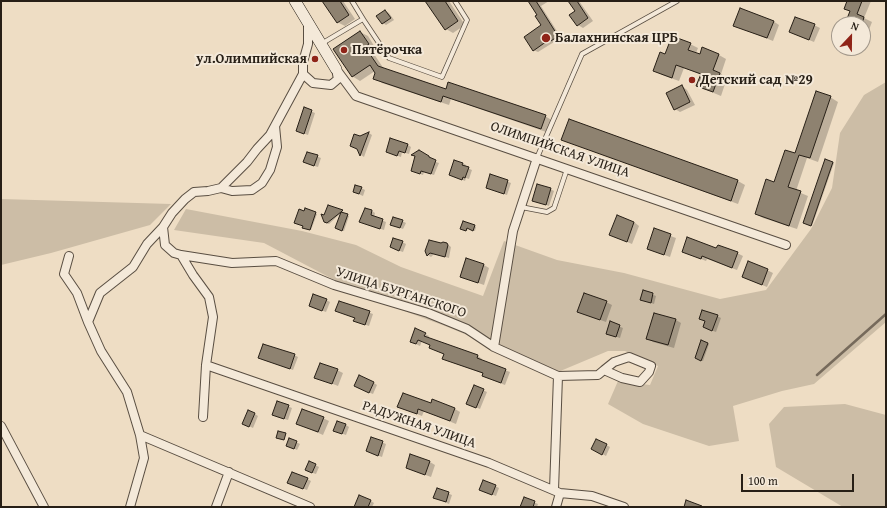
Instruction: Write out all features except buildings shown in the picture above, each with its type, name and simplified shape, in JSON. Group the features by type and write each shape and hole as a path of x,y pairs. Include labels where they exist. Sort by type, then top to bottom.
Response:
{"street":[{"name":"ОЛИМПИЙСКАЯ УЛИЦА","path":"295,1 336,69 356,96 786,245"},
{"path":"222,188 270,135 303,74 303,62 308,44 308,22"},
{"path":"303,74 313,83 331,86 338,79 336,69"},
{"path":"88,322 100,293 133,267 147,244 163,227 172,213 185,199 194,192 222,188 232,191 252,190 262,183 270,170 277,146 275,126"},
{"path":"494,347 513,232 537,158"},
{"path":"163,227 165,245 174,253 181,255 193,275 209,296 213,317 206,365 203,417"},
{"name":"УЛИЦА БУРГАНСКОГО","path":"181,255 232,263 276,261 334,285 428,313 461,326 494,347 558,376 598,375 604,370 614,362 630,357 651,366 649,372 640,382 622,378 604,370"},
{"path":"69,256 64,274 77,293 101,351 127,392 140,435 144,458 130,507"},
{"name":"РАДУЖНАЯ УЛИЦА","path":"206,365 489,463 557,492 592,496 624,507"},
{"path":"556,507 558,376"},
{"path":"1,426 44,507"},
{"path":"140,435 308,506"},
{"path":"216,507 229,472"}],"lane":[{"path":"352,1 389,58 442,77 467,20 455,1"},
{"path":"537,158 582,54 677,1"},
{"path":"321,44 364,19"},
{"path":"521,207 547,212 554,208 567,168"}],"shaded area":[{"path":"886,82 886,322 814,384 782,391 733,406 739,441 709,446 643,424 608,404 618,381 650,385 658,366 625,351 608,351 558,372 445,326 388,305 344,285 264,243 174,230 186,209 302,231 356,245 401,267 483,296 504,241 557,260 624,273 720,299 766,290 811,229 832,188 840,133 864,95"},
{"path":"1,199 171,204 150,225 51,253 1,265"},
{"path":"845,404 886,415 886,507 843,507 776,467 769,424 784,407"}],"waterway":[{"path":"817,375 886,314"}],"place":[{"name":"Балахнинская ЦРБ","path":"546,38"},
{"name":"Пятёрочка","path":"344,50"},
{"name":"ул.Олимпийская","path":"315,59"},
{"name":"Детский сад №29","path":"692,80"}]}
